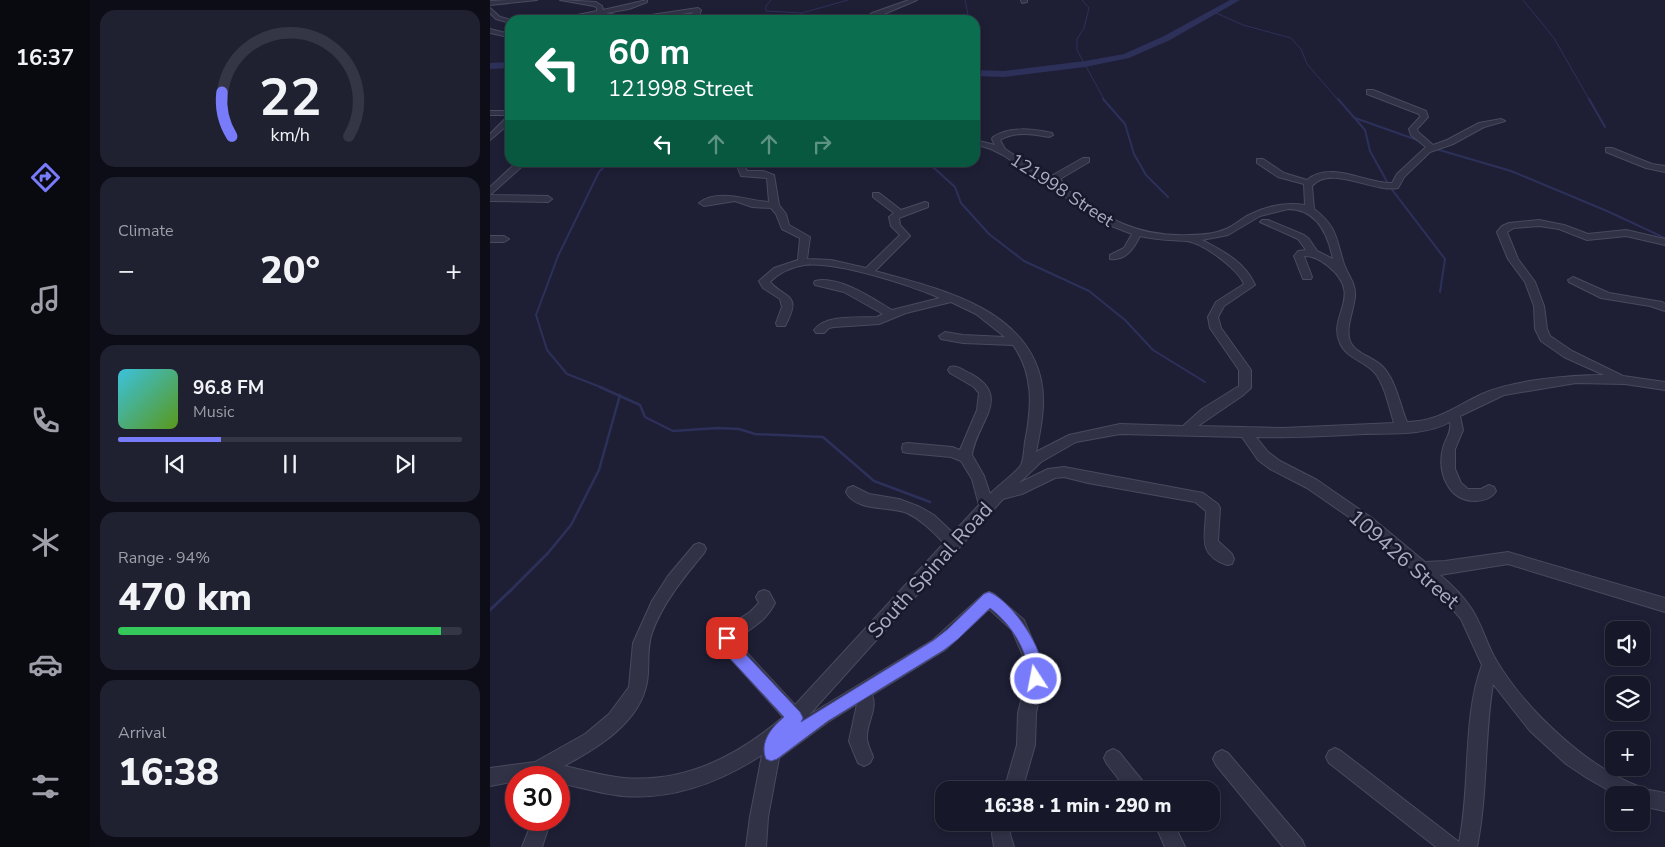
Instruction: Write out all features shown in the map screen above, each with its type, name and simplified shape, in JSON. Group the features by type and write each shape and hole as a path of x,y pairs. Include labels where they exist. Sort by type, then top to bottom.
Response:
{"street":[{"path":"498,18 490,9 493,3 534,0"},
{"path":"563,0 596,4 600,7 597,13"},
{"path":"870,15 897,8 914,0"},
{"path":"585,15 633,6 645,1"},
{"path":"664,15 698,10 697,15"},
{"path":"597,13 607,15"},
{"path":"490,20 498,18 505,20"},
{"path":"490,31 504,34"},
{"path":"1370,92 1424,114 1413,129 1417,136 1432,148"},
{"path":"490,113 505,113"},
{"path":"1309,183 1316,178 1333,175 1386,186 1395,186 1405,170 1432,148 1450,142 1482,125 1501,121"},
{"path":"490,138 505,124"},
{"name":"121998 Street","path":"1002,151 996,140 1004,135 1032,131 1049,135"},
{"name":"121998 Street","path":"980,144 1002,151 1114,224 1160,238 1189,238 1225,232 1250,218 1274,209 1293,207 1310,210"},
{"path":"1609,150 1625,155 1644,166 1665,170"},
{"path":"1086,160 1055,179 1086,207"},
{"path":"1260,161 1281,175 1309,183"},
{"path":"490,192 518,167"},
{"path":"741,167 744,174 763,174 771,177 774,205 785,227 805,237 802,258 804,262"},
{"path":"1309,183 1310,210 1330,233 1351,296 1346,314 1345,341 1351,350 1374,365 1382,374 1402,427 1427,426 1438,423 1486,397 1502,391 1576,379 1625,380 1664,387"},
{"path":"876,195 900,213"},
{"path":"490,198 548,199"},
{"path":"704,203 740,199 747,200 753,204 774,205"},
{"path":"868,272 905,236 896,226 894,217 900,213 926,205"},
{"path":"1265,222 1301,236 1313,254"},
{"path":"1625,380 1568,354 1545,338 1541,329 1539,306 1530,282 1513,260 1502,232 1505,228 1512,225 1539,223 1561,227 1587,237 1626,233 1665,242"},
{"path":"1114,257 1128,250 1138,232"},
{"path":"1186,431 1193,422 1206,412 1245,388 1245,370 1221,336 1213,317 1220,304 1250,285 1248,279 1231,262 1189,238"},
{"path":"490,239 504,240"},
{"path":"1307,277 1299,255 1303,253 1313,254 1326,259 1343,273"},
{"path":"782,323 787,307 785,297 767,286 764,281 782,268 804,262 835,264 953,298 996,324 1016,341 1032,368 1035,382 1036,422 1027,466"},
{"path":"1573,280 1610,297 1648,301 1665,308"},
{"path":"819,283 833,284 857,294 892,315"},
{"path":"820,330 829,324 871,321 953,298"},
{"path":"944,336 963,339 1016,341"},
{"path":"954,370 982,387 985,392 982,411 968,443 966,457 978,478 986,506"},
{"path":"1454,416 1457,430 1449,449 1448,465 1452,481 1459,490 1468,494 1481,495 1489,491"},
{"name":"South Spinal Road","path":"570,778 624,787 669,786 699,777 738,761 775,735 795,718 986,506 1027,466 1059,444 1073,438 1095,432 1120,429 1246,433 1319,432 1402,427"},
{"name":"109426 Street","path":"1246,433 1263,456 1275,465 1312,484 1367,522 1441,585 1466,614 1500,682 1532,719 1578,763 1603,780 1617,786"},
{"path":"908,448 952,452 966,457"},
{"path":"998,494 1017,490 1053,472 1064,472 1198,497 1213,508 1209,538 1211,546 1227,559"},
{"path":"854,492 868,500 900,505 917,511 927,517 953,543"},
{"path":"545,766 587,743 612,723 626,708 638,686 640,648 646,629 677,575 699,549"},
{"path":"1422,569 1444,568 1501,557 1508,558 1665,606"},
{"path":"764,597 767,603 765,608 728,635 728,644 795,718"},
{"path":"771,753 822,716 953,634 989,599 1018,625 1028,644 1036,670 1036,679 1028,707 1026,745 1015,781"},
{"path":"1467,847 1474,812 1480,716 1486,675 1490,665"},
{"path":"861,693 866,702 858,741 864,757"},
{"path":"756,847 759,817 775,735"},
{"path":"1335,757 1451,847"},
{"path":"1112,758 1131,781"},
{"path":"1222,759 1295,847"},
{"name":"South Spinal Road","path":"490,777 505,774"},
{"path":"1650,799 1665,802"},
{"path":"532,847 538,831"},
{"path":"1002,831 1004,847"},
{"path":"1167,831 1175,847"}],"waterway":[{"path":"771,0 766,6 766,11 802,13"},
{"path":"802,13 848,0"},
{"path":"965,0 968,15"},
{"path":"1082,0 1089,8 1084,28 1077,39 1077,50 1105,101"},
{"path":"980,73 1004,74 1085,64 1126,56 1167,38 1236,0"},
{"path":"1523,0 1554,38 1590,101"},
{"path":"1214,12 1243,25 1291,38 1301,49 1307,64 1339,101"},
{"path":"490,66 505,65"},
{"path":"1103,99 1125,124 1134,154 1146,175 1168,197"},
{"path":"1338,99 1365,130 1370,151 1390,187 1445,259 1440,292"},
{"path":"1589,99 1605,127"},
{"path":"1355,118 1420,141"},
{"path":"1436,149 1511,171 1607,211 1665,238"},
{"path":"603,388 567,374 547,350 536,315 558,256 599,172 604,167"},
{"path":"932,167 955,187 961,203 989,234 1024,261 1089,291 1125,320 1153,350 1205,382"},
{"path":"600,387 620,396"},
{"path":"511,590 548,553 571,525 599,470 620,396"},
{"path":"620,396 640,405 645,417 673,431 718,428 739,429 755,434 823,437 874,481 930,502"},
{"path":"490,610 511,590"}],"route":[{"path":"727,638 731,649 795,718 775,735 771,753 822,716 939,645 989,599 1018,625 1028,644 1034,662 1036,679"}]}
